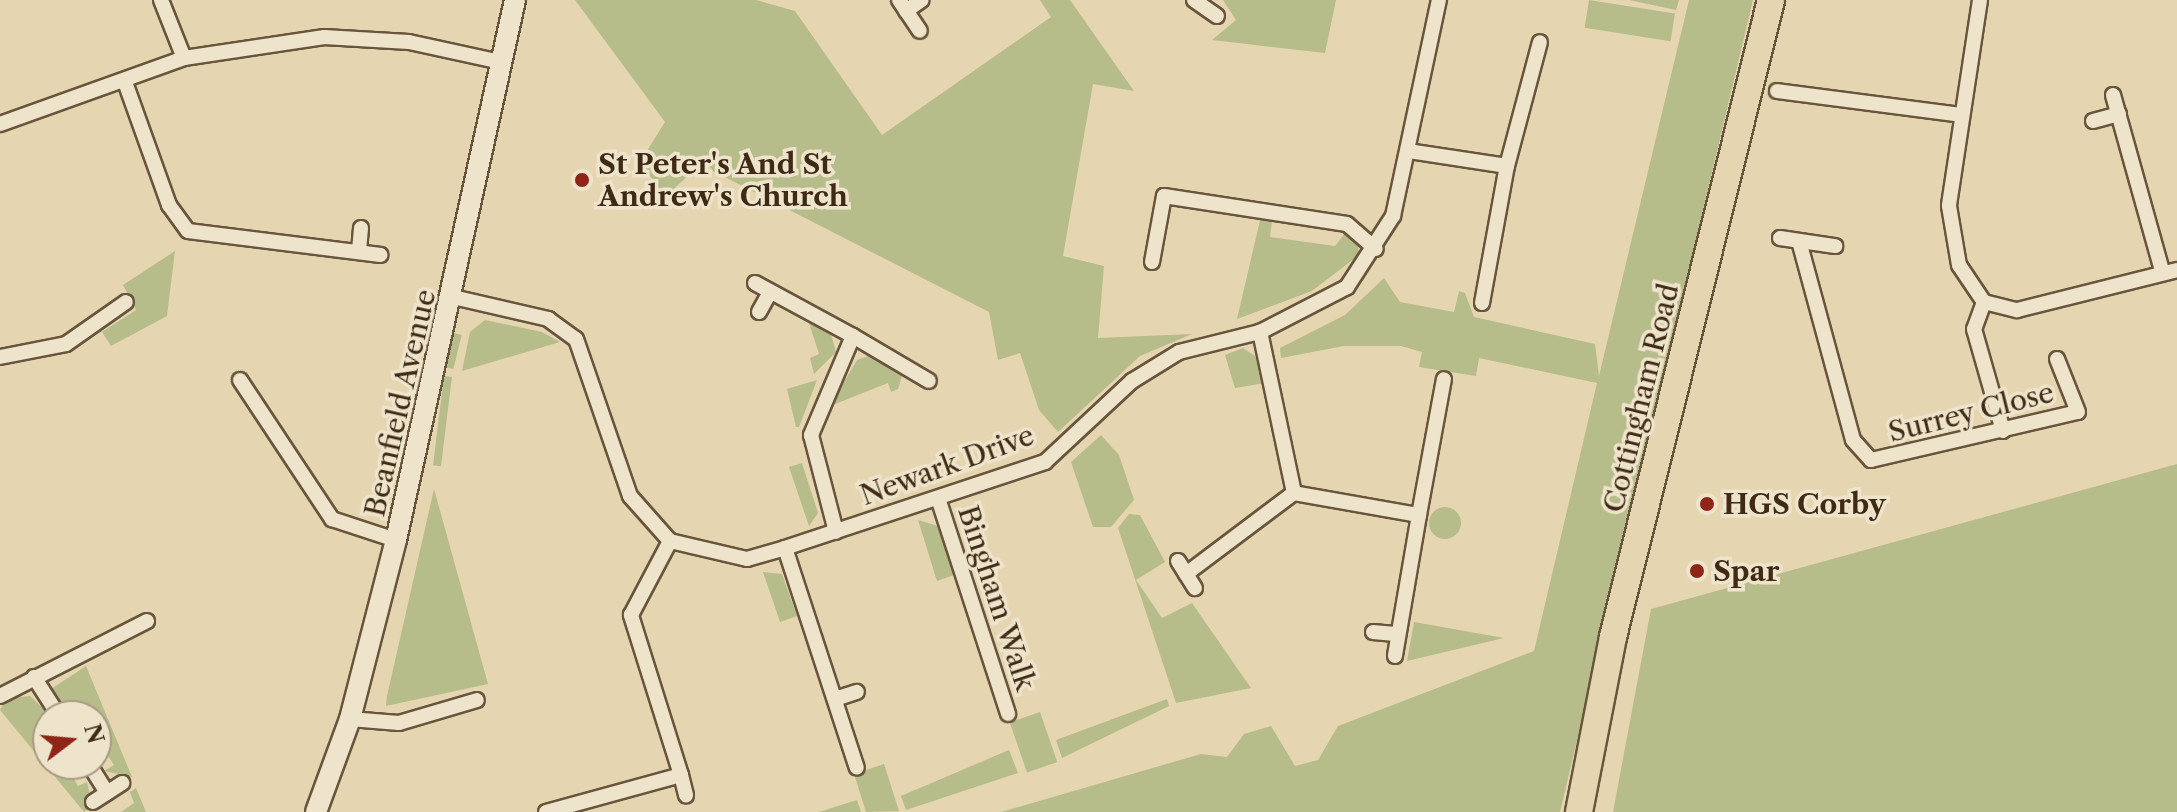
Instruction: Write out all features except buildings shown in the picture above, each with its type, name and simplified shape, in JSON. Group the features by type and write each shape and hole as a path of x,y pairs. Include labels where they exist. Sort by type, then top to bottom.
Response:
{"highway":[{"name":"Cottingham Road","path":"1579,812 1613,637 1771,0"}],"street":[{"path":"161,0 184,58"},
{"name":"Beanfield Avenue","path":"316,812 350,719 396,540 453,297 515,0"},
{"path":"920,31 903,6 922,0"},
{"path":"1194,0 1217,16"},
{"name":"Newark Drive","path":"670,541 747,559 1045,462 1132,381 1179,352 1260,332 1347,287 1376,249 1393,216 1439,0"},
{"path":"1980,0 1949,206 1959,265 1984,302 2017,310 2169,270 2113,95"},
{"path":"0,124 125,82 184,58 324,37 409,42 501,62"},
{"path":"1482,303 1507,166 1540,42"},
{"path":"125,82 169,205 188,231 381,255"},
{"path":"1777,91 1961,115"},
{"path":"2093,121 2119,114"},
{"path":"1408,151 1507,166"},
{"path":"1152,262 1164,196 1347,224 1376,249"},
{"path":"359,251 361,228"},
{"path":"1780,238 1835,246"},
{"name":"Surrey Close","path":"1799,241 1859,452 1883,462 2078,412 2057,359"},
{"path":"755,283 929,381"},
{"path":"1467,285 1485,286"},
{"path":"759,312 770,292"},
{"path":"453,297 548,319 576,339 630,496 670,541 631,615 686,795"},
{"path":"0,357 66,344 126,302"},
{"path":"1984,302 1974,329 2003,431"},
{"path":"1260,332 1294,493"},
{"path":"836,532 811,435 853,336"},
{"path":"1395,656 1444,379"},
{"path":"240,380 332,519 396,540"},
{"path":"1195,588 1182,567 1294,493 1419,515"},
{"name":"Bingham Walk","path":"938,498 1008,714"},
{"path":"785,548 857,768"},
{"path":"0,696 34,677 86,658 147,621"},
{"path":"1373,632 1398,634"},
{"path":"34,677 49,700"},
{"path":"835,699 857,692"},
{"path":"350,719 399,723 477,700"},
{"path":"546,812 681,775"},
{"path":"99,780 107,793"},
{"path":"93,802 122,783"}],"green space":[{"path":"575,0 756,0 795,11 882,135 1051,17 1040,0 1070,0 1134,91 1093,84 1063,256 1104,266 1098,338 1192,334 1140,356 1058,432 1039,410 1020,353 998,360 989,312 713,171 705,160 665,197 640,162 665,122"},
{"path":"1223,0 1336,0 1325,53 1212,40 1236,20"},
{"path":"1589,0 1675,14 1671,41 1585,28"},
{"path":"1629,0 1679,0 1676,10"},
{"path":"1689,0 1753,0 1560,812 1001,812 1201,754 1227,757 1244,734 1271,726 1295,766 1318,760 1338,726 1534,651 1597,383 1479,358 1476,376 1419,367 1422,352 1401,346 1344,346 1281,358 1280,348 1345,315 1384,278 1400,302 1454,312 1459,291 1465,293 1474,317 1595,344 1599,376"},
{"path":"1261,216 1272,221 1270,237 1335,246 1345,233 1358,242 1359,255 1312,291 1237,319"},
{"path":"175,251 167,316 111,346 102,332 136,310 123,285"},
{"path":"485,320 542,332 560,342 462,371 470,332"},
{"path":"809,323 831,334 836,352 814,374 810,358 819,354"},
{"path":"454,333 462,335 453,369 446,367"},
{"path":"1243,348 1255,356 1265,383 1235,388 1225,355"},
{"path":"871,355 903,373 898,389 891,392 888,383 830,406 857,360"},
{"path":"444,376 452,377 441,466 433,465"},
{"path":"817,380 799,427 796,427 787,389"},
{"path":"1101,435 1119,455 1134,500 1111,527 1093,527 1071,462"},
{"path":"802,463 818,513 809,526 789,467"},
{"path":"2177,464 2177,812 1613,812 1651,609"},
{"path":"434,489 488,684 386,706 387,696"},
{"path":"1445,507 1456,512 1461,523 1456,534 1445,539 1434,534 1429,523 1434,512"},
{"path":"1129,514 1140,515 1165,562 1136,580 1162,618 1192,603 1251,688 1176,703 1118,528"},
{"path":"918,520 938,526 954,575 937,581"},
{"path":"763,572 782,574 797,616 780,622"},
{"path":"1414,622 1504,638 1407,661"},
{"path":"86,666 100,700 58,700 51,689"},
{"path":"30,696 34,700 32,749 0,710 6,699"},
{"path":"1167,699 1169,706 1062,758 1056,740"},
{"path":"1040,712 1057,762 1027,773 1010,722"},
{"path":"112,729 132,777 112,773"},
{"path":"1009,750 1018,773 906,810 901,796"},
{"path":"884,764 899,811 866,812 854,774"},
{"path":"58,780 74,780 78,786 87,782 92,805 84,812"},
{"path":"136,788 146,812 121,812 134,803 130,792"},
{"path":"857,800 861,812 819,812"}],"place":[{"name":"St Peter's And St Andrew's Church","path":"582,180"},
{"name":"HGS Corby","path":"1707,504"},
{"name":"Spar","path":"1697,571"}]}
